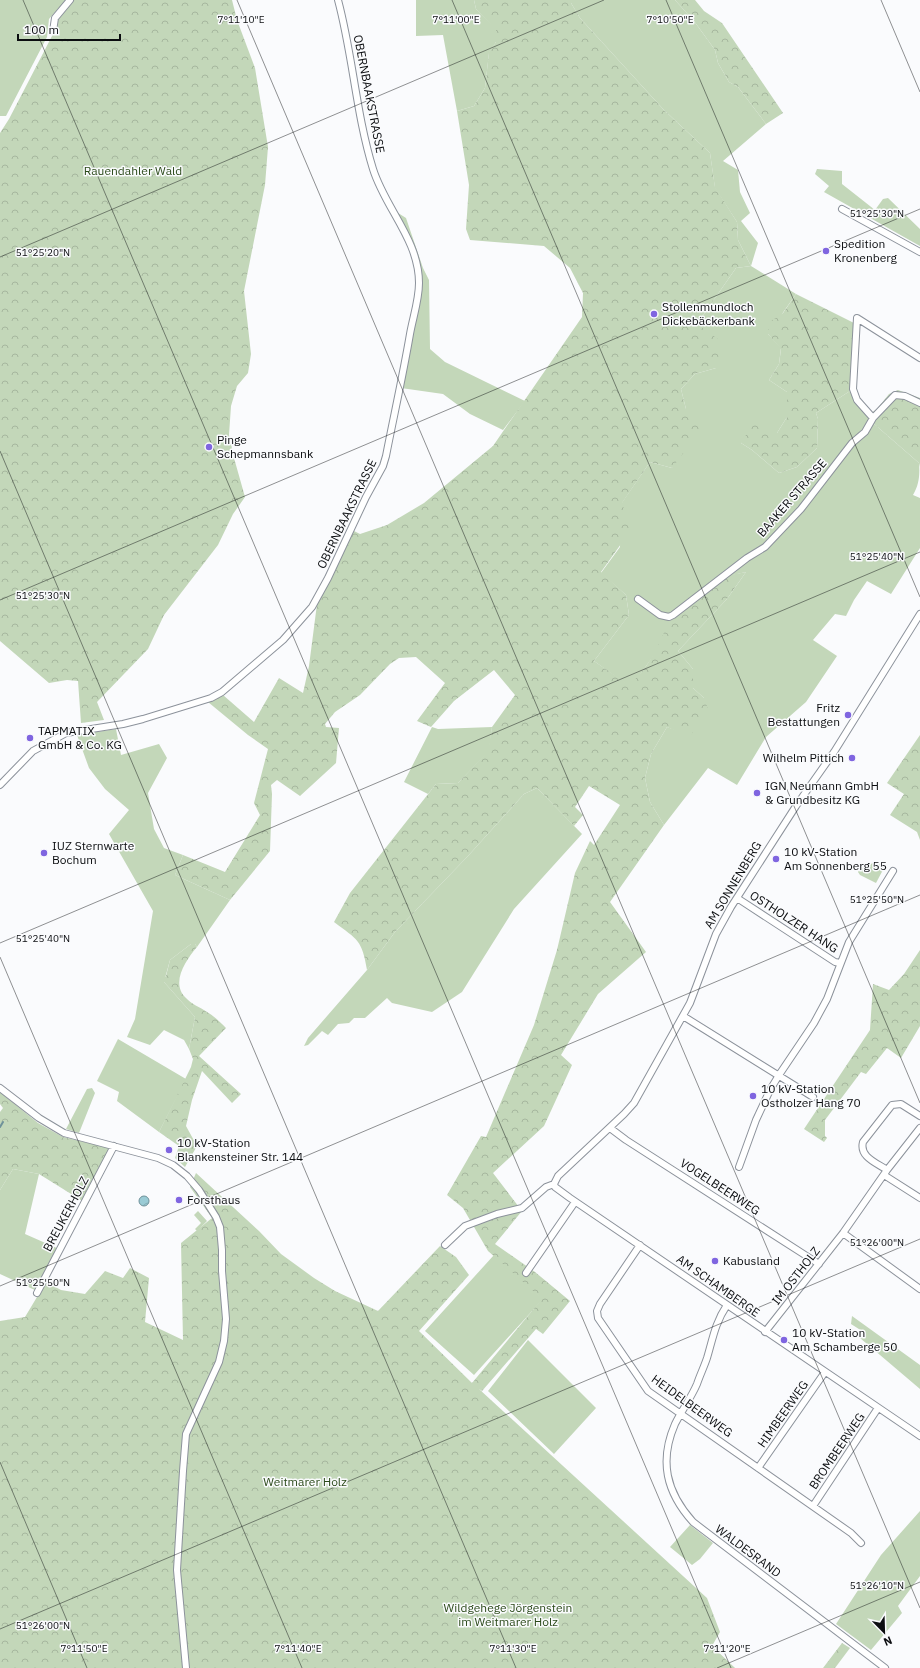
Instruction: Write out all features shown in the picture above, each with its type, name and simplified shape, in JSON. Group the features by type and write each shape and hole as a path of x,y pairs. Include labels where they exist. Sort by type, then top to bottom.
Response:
{"street":[{"path":"53,31 55,18 70,0"},
{"name":"OBERNBAAKSTRASSE","path":"0,785 33,751 66,733 136,721 212,698 222,692 283,640 312,606 328,578 366,496 383,466 403,373 419,282 412,248 400,223 382,193 373,170 357,105 344,24 338,0"},
{"path":"842,209 920,252"},
{"path":"873,418 857,400 853,389 857,318 920,358"},
{"name":"BAAKER STRASSE","path":"638,599 660,615 669,617 747,558 765,547 801,509 852,443 865,432 873,418 895,395 905,396 920,403"},
{"name":"AM SONNENBERG","path":"445,1245 465,1226 497,1214 522,1208 546,1187 554,1184 558,1176 610,1128 634,1103 690,1003 716,934 737,898 796,806 834,752 920,614"},
{"name":"OSTHOLZER HANG","path":"739,1167 756,1120 779,1075 821,1012 849,942 893,871"},
{"name":"OSTHOLZER HANG","path":"737,898 835,962 840,963"},
{"path":"683,1016 813,1097"},
{"path":"0,1088 39,1118 64,1133 166,1160 181,1170 193,1182 216,1217 222,1236 222,1271 226,1319 224,1341 219,1362 190,1426 185,1445 177,1570 186,1668"},
{"path":"920,1116 901,1104 892,1105 863,1142 862,1148 867,1157 920,1198"},
{"name":"VOGELBEERWEG","path":"610,1128 626,1140 819,1264"},
{"name":"IM OSTHOLZ","path":"765,1332 843,1233 920,1128"},
{"name":"BREUKERHOLZ","path":"37,1293 114,1146"},
{"path":"526,1273 575,1202 555,1187 554,1184"},
{"name":"AM SCHAMBERGE","path":"575,1202 920,1436"},
{"path":"843,1233 920,1289"},
{"name":"HEIDELBEERWEG","path":"640,1245 600,1304 597,1309 597,1315 645,1387 851,1533 861,1543"},
{"name":"WALDESRAND","path":"727,1305 715,1325 707,1358 697,1384 681,1413 668,1444 666,1470 674,1496 685,1513 706,1533 885,1668"},
{"name":"HIMBEERWEG","path":"758,1468 825,1372"},
{"name":"BROMBEERWEG","path":"813,1506 878,1408"}],"green space":[{"path":"0,0 66,0 49,19 47,37 6,116 0,116"},
{"name":"Rauendahler Wald","path":"72,0 232,0 237,20 255,68 268,147 265,185 244,291 251,354 248,373 237,386 231,406 229,435 245,497 233,514 218,545 164,615 148,649 97,702 104,720 81,723 78,681 67,680 49,683 0,641 0,133 9,119 52,36 58,16"},
{"path":"416,0 474,0 476,9 497,29 496,42 489,53 485,88 474,106 457,111 443,35 416,36"},
{"path":"474,0 571,0 571,3 580,18 664,110 710,153 715,187 737,222 738,240 751,266 736,268 697,324 722,342 716,368 695,374 681,389 686,409 703,427 672,468 650,462 622,503 631,530 601,572 626,595 629,615 594,661 629,685 644,669 674,614 682,606 712,581 746,572 727,599 678,651 693,669 693,688 704,698 709,712 689,737 667,727 651,754 645,778 650,802 664,825 610,902 646,952 598,994 561,1055 572,1065 544,1126 493,1173 522,1211 495,1244 535,1272 570,1301 543,1334 536,1329 482,1391 479,1389 707,1598 720,1632 712,1646 735,1668 0,1668 0,1321 25,1317 46,1282 61,1290 85,1294 105,1271 123,1278 130,1268 149,1278 145,1322 183,1340 181,1243 212,1218 190,1187 196,1173 259,1231 281,1254 335,1291 378,1311 440,1246 456,1257 469,1275 419,1331 472,1383 542,1299 488,1251 463,1208 447,1195 481,1136 486,1137 534,1025 557,950 575,873 590,841 594,845 620,805 589,786 575,807 583,815 574,826 537,788 524,794 468,856 395,932 367,970 361,946 354,937 334,922 350,893 436,784 458,783 488,751 492,727 515,695 494,670 454,701 431,727 417,721 445,683 416,657 399,658 390,664 360,695 335,712 325,724 326,727 339,728 336,763 300,796 277,780 271,785 270,851 230,900 175,875 183,855 225,872 260,815 254,803 268,749 248,735 208,702 223,695 254,722 279,678 303,693 309,666 317,604 352,530 360,534 387,525 424,503 493,446 582,317 583,293 570,268 544,246 470,240 466,229 469,185 457,111 474,106 485,88 489,52 496,42 496,29 476,9"},
{"path":"571,0 675,0 694,21 715,50 718,63 729,82 738,87 766,124 723,161 738,170 740,192 750,213 741,221 758,243 751,266 738,240 737,222 715,188 710,153 664,110 580,18 571,3"},
{"path":"675,0 695,0 704,11 722,23 783,113 766,124 738,87 729,82 718,63 715,50 694,21"},
{"path":"817,169 842,171 842,184 875,210 883,199 888,198 920,229 920,246 824,192 829,186 815,174"},
{"path":"395,211 406,218 423,268 429,280 430,349 445,362 525,401 503,430 470,414 443,394 401,388 420,298 419,267"},
{"path":"751,266 796,294 768,334 781,348 779,364 769,380 787,392 787,417 777,433 741,443 752,450 779,473 797,467 817,448 818,419 816,413 850,391 873,423 919,463 919,480 913,495 920,498 920,548 891,594 867,581 854,600 846,616 835,614 813,640 837,656 806,702 766,737 737,785 708,768 664,825 650,802 645,778 651,754 667,727 681,732 704,698 693,688 693,669 678,651 727,599 746,572 715,579 675,612 656,652 637,679 629,686 594,661 629,615 626,595 601,573 620,547 621,504 650,462 672,468 686,409 681,389 695,374 716,368 697,324 736,268"},
{"path":"796,294 854,323 850,391 816,413 818,419 817,448 797,467 779,473 752,450 741,443 754,422 777,433 787,417 787,392 769,380 779,364 781,349 768,334 768,323 783,313"},
{"path":"898,390 920,398 920,467 919,463 867,416 877,409 889,394"},
{"path":"432,727 438,729 492,727 489,751 458,783 436,784 428,794 404,782"},
{"path":"116,729 121,755 159,744 167,758 148,793 154,829 164,848 183,855 175,875 230,900 197,947 195,944 191,944 170,960 164,982 195,1017 189,1049 184,1040 164,1030 150,1045 127,1037 135,1019 153,911 109,834 129,810 105,789 89,768 77,735"},
{"path":"920,735 920,840 917,832 890,815 904,794 887,783"},
{"path":"537,788 582,834 514,909 462,992 432,1012 392,1003 387,998 365,1018 354,1018 349,1023 338,1024 328,1035 322,1031 308,1045 304,1046 308,1038 367,970 395,932 468,856 524,794"},
{"path":"873,863 879,863 885,866 876,883 860,875 858,872 860,869"},
{"path":"191,944 195,944 197,947 188,958 181,972 179,986 181,992 193,1004 212,1015 226,1028 199,1056 241,1094 232,1103 202,1071 192,1100 186,1126 197,1146 185,1167 175,1158 179,1146 159,1132 191,1067 193,1059 189,1049 195,1017 164,982 170,960"},
{"path":"920,950 920,1026 901,1058 887,1048 866,1074 861,1072 825,1120 825,1136 827,1138 824,1142 804,1129 870,1030 873,984 889,990 904,974"},
{"path":"118,1039 186,1079 159,1132 117,1101 119,1092 97,1081"},
{"path":"92,1088 95,1093 79,1133 66,1129 87,1089"},
{"path":"0,1092 38,1123 63,1137 110,1148 84,1202 39,1174 13,1169 0,1190 0,1112 3,1108 0,1104"},
{"path":"13,1169 39,1174 25,1234 59,1249 37,1291 0,1274 0,1190"},
{"path":"198,1211 207,1221 197,1231 195,1229 201,1223 194,1215"},
{"path":"494,1255 543,1299 474,1375 425,1331"},
{"path":"852,1316 920,1365 920,1389 860,1338 862,1331 851,1324"},
{"path":"528,1340 596,1408 554,1454 488,1391"},
{"path":"920,1511 920,1576 898,1606 902,1613 871,1650 836,1624 881,1555"},
{"path":"690,1525 713,1543 700,1559 692,1565 670,1547"},
{"path":"842,1643 850,1648 835,1668 823,1668"}],"water":[{"path":"142,1196 146,1196 148,1197 148,1205 142,1206 139,1203 139,1199"}],"waterway":[{"path":"0,1127 3,1122"}],"place":[{"name":"Spedition Kronenberg","path":"826,251"},
{"name":"Stollenmundloch Dickebäckerbank","path":"654,314"},
{"name":"Pinge Schepmannsbank","path":"209,447"},
{"name":"Fritz Bestattungen","path":"848,715"},
{"name":"TAPMATIX GmbH & Co. KG","path":"30,738"},
{"name":"Wilhelm Pittich","path":"852,758"},
{"name":"IGN Neumann GmbH & Grundbesitz KG","path":"757,793"},
{"name":"IUZ Sternwarte Bochum","path":"44,853"},
{"name":"10 kV-Station Am Sonnenberg 55","path":"776,859"},
{"name":"10 kV-Station Ostholzer Hang 70","path":"753,1096"},
{"name":"10 kV-Station Blankensteiner Str. 144","path":"169,1150"},
{"name":"Forsthaus","path":"179,1200"},
{"name":"Kabusland","path":"715,1261"},
{"name":"10 kV-Station Am Schamberge 50","path":"784,1340"}],"park label":[{"name":"Weitmarer Holz","path":"305,1482"},
{"name":"Wildgehege Jörgenstein im Weitmarer Holz","path":"508,1615"}]}
